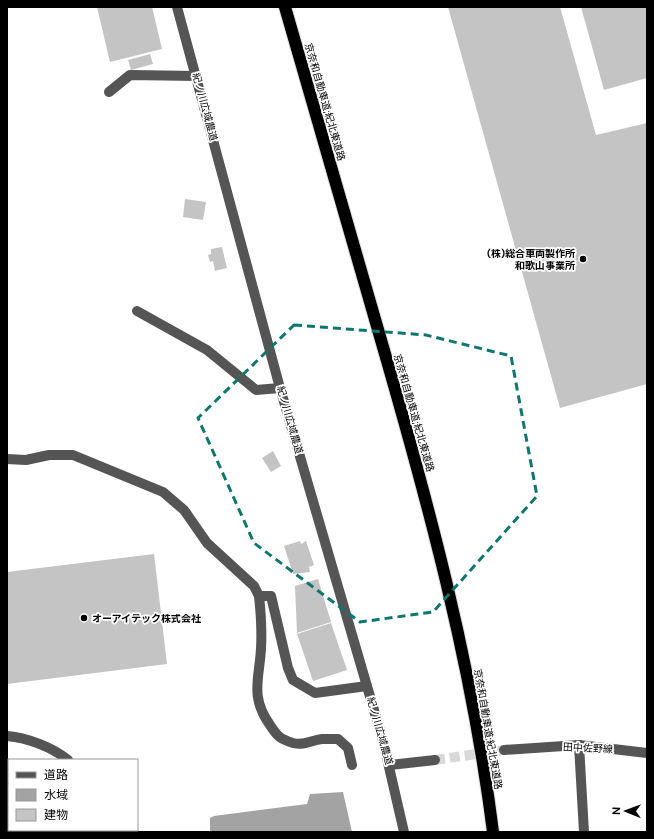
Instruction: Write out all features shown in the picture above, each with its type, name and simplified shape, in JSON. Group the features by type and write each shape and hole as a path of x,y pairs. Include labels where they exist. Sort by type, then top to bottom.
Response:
{"highway":[{"name":"京奈和自動車道;紀北東道路","path":"285,7 429,513 449,593 469,686 487,787 493,832"}],"street":[{"name":"紀ノ川広域農道","path":"177,7 197,76 280,388 390,766 404,832"},
{"path":"109,92 130,75 197,76"},
{"path":"137,311 207,350 256,390 280,388"},
{"path":"7,459 26,460 49,455 73,455 163,492 184,510 207,543 254,586 259,596 262,619 261,648 256,693 257,703 264,718 279,738 293,743 304,745 321,739 338,739 348,748 352,765"},
{"path":"259,596 271,596 288,668 293,680 315,693 367,686"},
{"path":"7,736 21,737 60,753 67,759"},
{"path":"579,745 584,832"},
{"name":"田中佐野線","path":"504,750 579,745 647,753"},
{"path":"390,766 435,760"}],"highlighted area":[{"path":"294,325 426,335 511,356 537,496 433,612 360,622 254,543 198,418"}],"water":[{"path":"343,792 352,832 210,832 210,818 214,816 307,804 310,794"}],"building":[{"path":"97,7 152,7 162,49 110,62"},
{"name":"(株)総合車両製作所 和歌山事業所","path":"448,7 560,7 596,135 647,123 647,384 560,408"},
{"path":"581,7 647,7 647,78 604,90"},
{"path":"150,54 153,64 131,70 128,60"},
{"path":"185,199 206,202 203,220 183,217"},
{"path":"222,247 227,268 215,271 213,261 210,262 208,255 211,254 211,249"},
{"path":"273,451 281,466 271,472 262,458"},
{"path":"300,541 301,544 306,541 314,565 309,567 310,572 293,574 284,546"},
{"name":"オーアイテック株式会社","path":"154,554 167,664 7,684 7,572"},
{"path":"318,579 331,622 297,633 295,586"},
{"path":"331,623 347,670 313,681 297,634"},
{"path":"7,803 8,831 15,832 7,832"}],"tunnel":[{"path":"435,760 504,750"}],"place":[{"name":"(株)総合車両製作所 和歌山事業所","path":"583,259"},
{"name":"オーアイテック株式会社","path":"84,618"}]}
